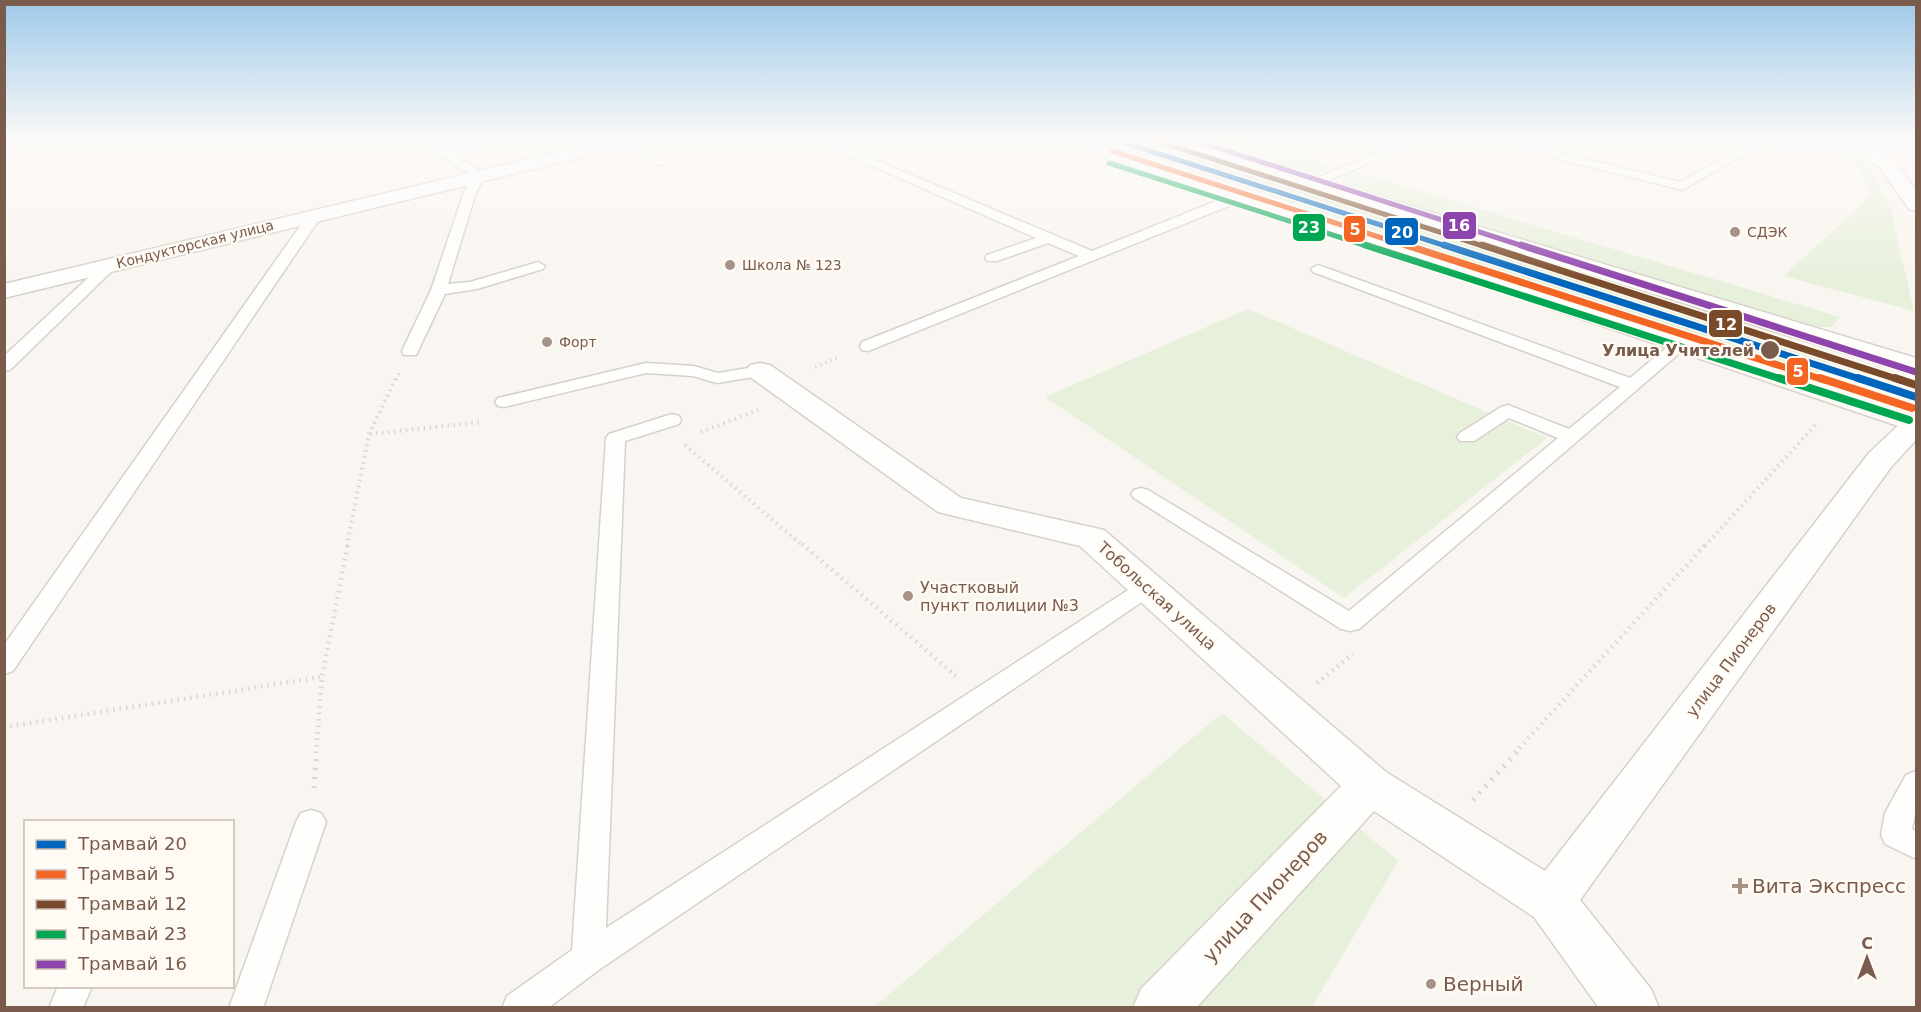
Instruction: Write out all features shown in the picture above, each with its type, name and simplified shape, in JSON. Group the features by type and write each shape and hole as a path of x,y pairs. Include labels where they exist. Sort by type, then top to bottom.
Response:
{"street":[{"name":"Кондукторская улица","path":"4,291 430,187"},
{"path":"1214,187 1917,423"},
{"path":"1330,187 1917,367"},
{"path":"1904,187 1917,205"},
{"name":"Тобольская улица","path":"760,371 950,506 1092,538 1370,785 1551,901"},
{"name":"улица Пионеров","path":"1551,901 1880,460 1917,423"},
{"name":"улица Пионеров","path":"1167,1006 1370,785"},
{"path":"1551,901 1632,1008"}],"lane":[{"path":"410,351 439,290 473,187"},
{"path":"929,187 1091,256"},
{"path":"868,346 1241,196"},
{"path":"8,654 315,215"},
{"path":"993,258 1048,238"},
{"path":"4,366 110,265"},
{"path":"439,290 472,286 538,266"},
{"path":"1318,269 1632,385"},
{"path":"1141,494 1350,623 1682,345"},
{"path":"504,402 646,368 694,371 717,378 760,371"},
{"path":"1467,437 1508,411 1571,437"},
{"path":"588,958 616,438 681,428"},
{"path":"519,1008 588,958 1147,588"},
{"path":"1917,783 1900,813 1896,835 1917,846"},
{"path":"246,1008 311,822"},
{"path":"66,1008 75,988"}],"path":[{"path":"311,822 322,677 369,434 410,351"},
{"path":"681,428 794,396"},
{"path":"1444,833 1817,424"},
{"path":"616,465 680,440 981,697"},
{"path":"1312,687 1361,647"},
{"path":"4,727 322,677"}],"green space":[{"path":"1245,187 1307,187 1836,354 1816,375"},
{"path":"1349,187 1408,187 1840,317 1831,327 1813,327 1353,191"},
{"path":"1868,187 1879,187 1890,207 1914,311 1784,276 1872,195"},
{"path":"1248,309 1547,438 1344,598 1045,397"},
{"path":"1222,713 1398,861 1312,1007 873,1008"}],"tram line":[{"name":"23","path":"1184,187 1909,420"},
{"name":"5","path":"1225,187 1912,408"},
{"name":"20","path":"1263,187 1916,397"},
{"name":"12","path":"1301,187 1916,385"},
{"name":"16","path":"1340,187 1916,372"}],"place":[{"name":"СДЭК","path":"1735,232"},
{"name":"Школа № 123","path":"730,265"},
{"name":"Форт","path":"547,342"},
{"name":"Улица Учителей","path":"1770,350"},
{"name":"Участковый пункт полиции №3","path":"908,596"},
{"name":"Вита Экспресс","path":"1740,886"},
{"name":"Верный","path":"1431,984"}]}
